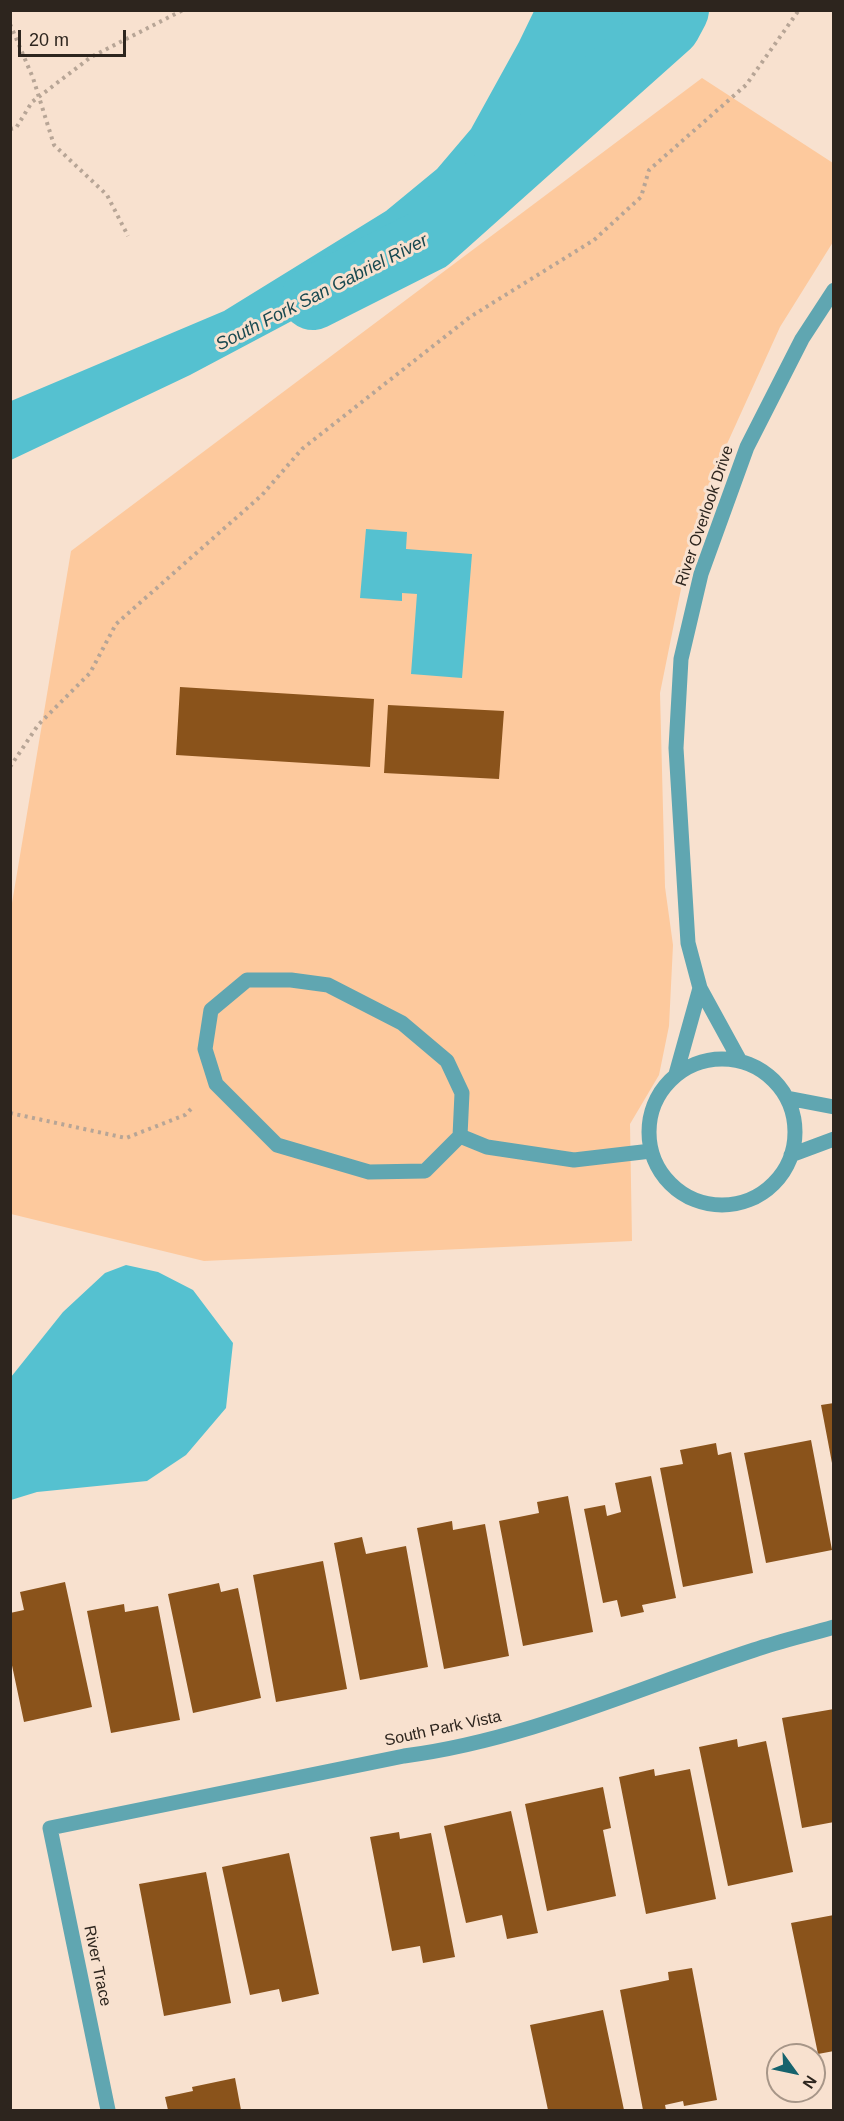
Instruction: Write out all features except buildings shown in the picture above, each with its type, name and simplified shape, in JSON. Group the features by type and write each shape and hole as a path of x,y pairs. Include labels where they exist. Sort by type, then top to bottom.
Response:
{"street":[{"name":"River Overlook Drive","path":"740,1061 700,988 688,943 676,748 681,659 701,574 747,447 802,339 834,291"},
{"path":"247,980 291,980 328,986 339,991 402,1023 447,1061 462,1093 460,1136 425,1172 369,1172 277,1145 216,1084 205,1049 211,1010 247,980"},
{"path":"676,1074 700,988"},
{"path":"718,1059 740,1061 768,1075 787,1098 793,1117 795,1136 791,1155 781,1175 765,1192 745,1202 722,1206 700,1203 679,1193 663,1177 651,1151 648,1134 651,1111 661,1091 676,1074 696,1064 718,1059"},
{"path":"787,1098 834,1107"},
{"path":"460,1136 487,1147 574,1160 651,1151"},
{"path":"791,1155 834,1139"},
{"name":"South Park Vista","path":"50,1828 404,1756 441,1751 549,1724 754,1650 834,1627"},
{"name":"River Trace","path":"50,1828 108,2110"}],"path":[{"path":"10,129 16,128 38,98 91,57 183,10"},
{"path":"10,766 38,725 90,673 116,624 262,495 302,449 470,317 594,240 641,197 649,170 746,85 800,10"},
{"path":"10,24 33,78 54,145 107,195 128,236"},
{"path":"10,1113 126,1138 184,1115 190,1110"}],"shaded area":[{"path":"702,78 833,163 833,242 780,327 712,477 682,584 660,693 665,887 673,945 669,1026 659,1075 630,1124 632,1241 204,1261 11,1214 11,909 71,551"}],"water":[{"path":"534,11 651,11 519,171 457,218 303,315 190,375 11,460 11,401 224,311 386,211 437,169 471,129"},
{"path":"366,529 407,532 406,549 472,554 462,678 411,674 417,594 402,593 402,601 360,598"},
{"path":"126,1265 158,1272 193,1290 233,1343 226,1408 186,1455 147,1481 37,1492 11,1500 11,1377 63,1312 105,1273"}],"waterway":[{"name":"South Fork San Gabriel River","path":"313,298 428,240 669,25 677,10"}]}
